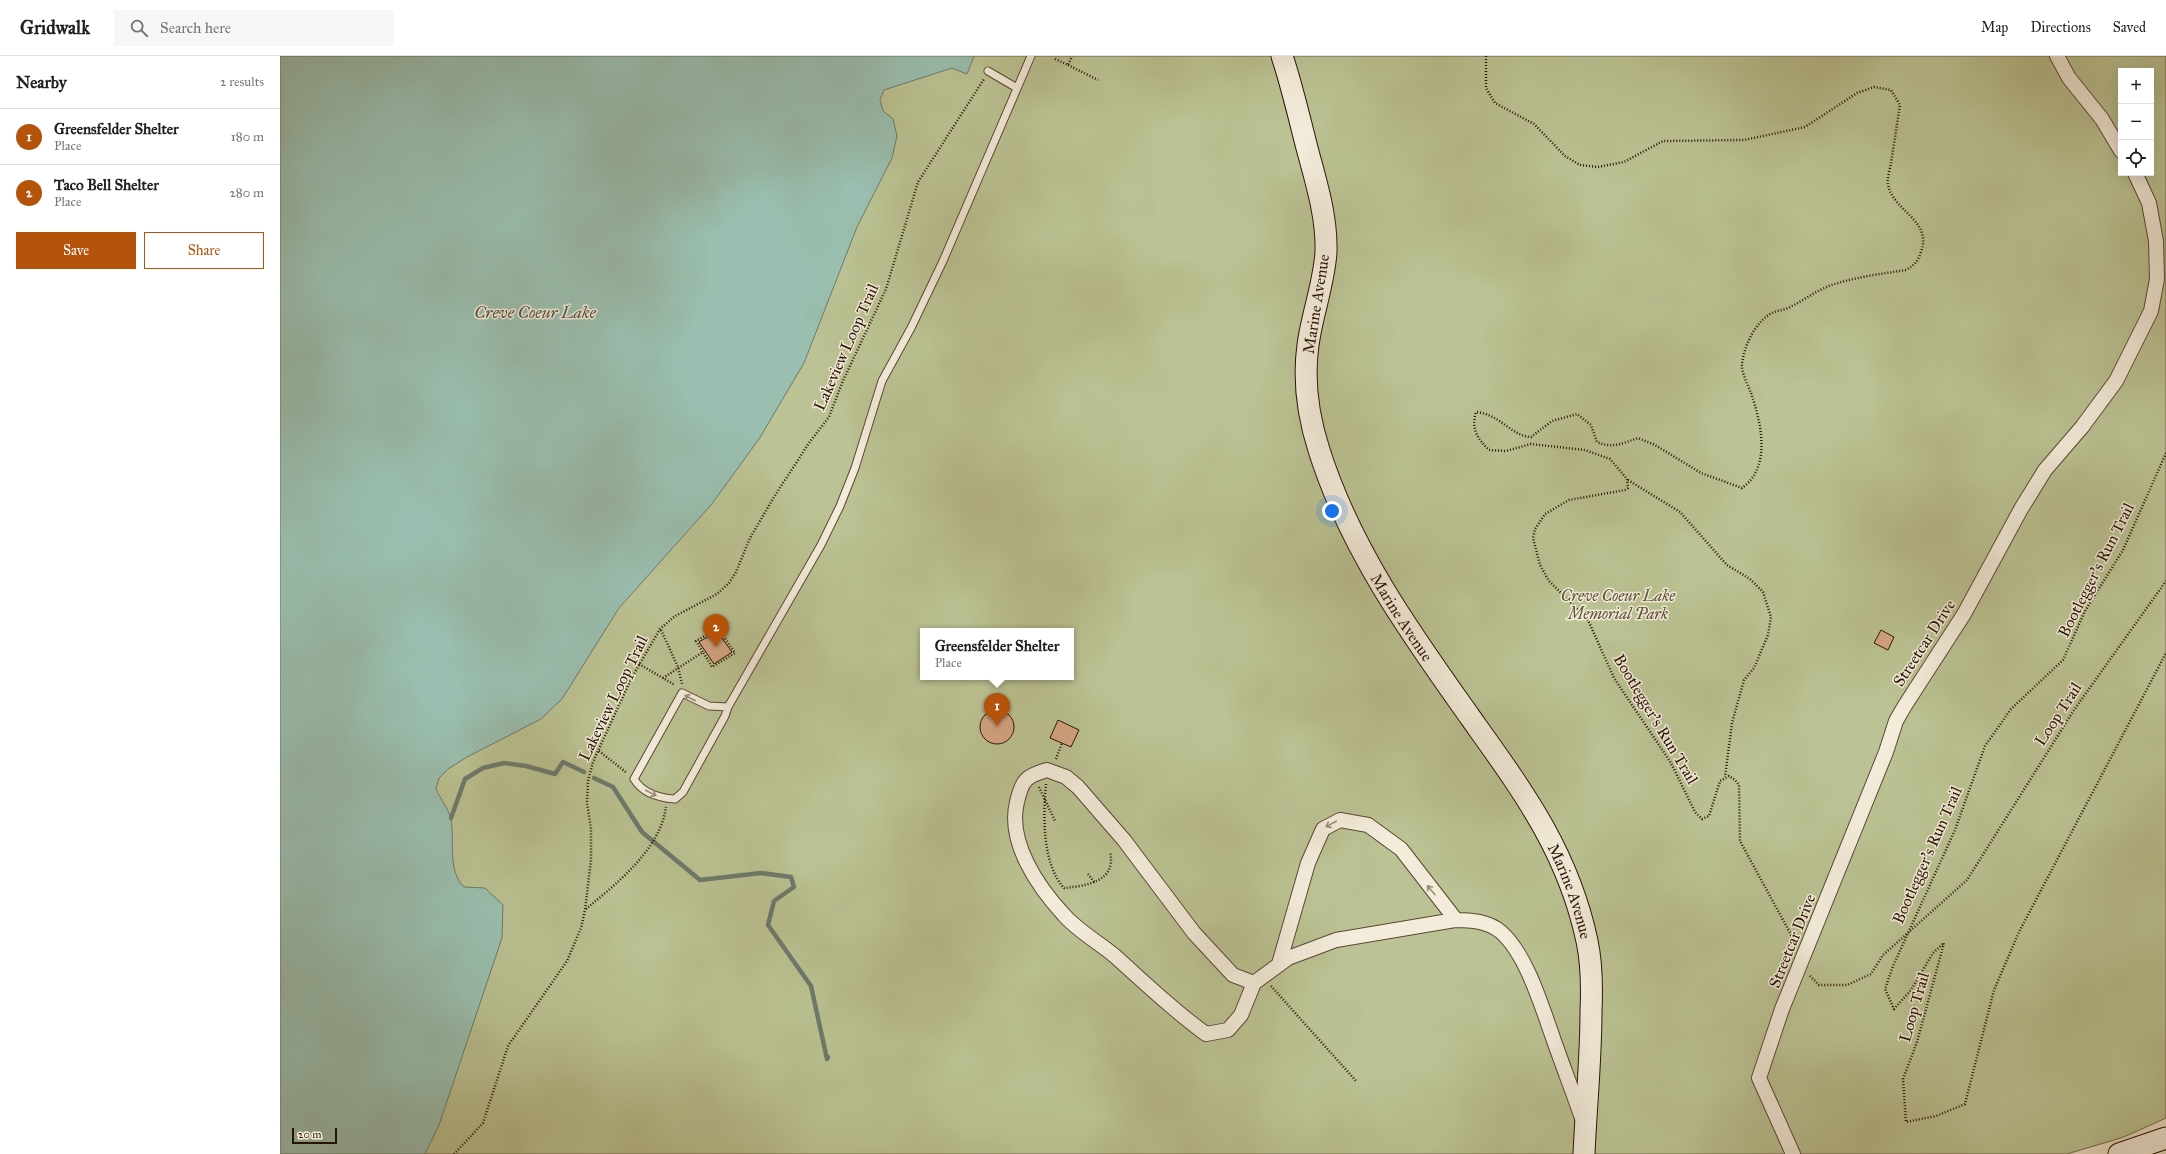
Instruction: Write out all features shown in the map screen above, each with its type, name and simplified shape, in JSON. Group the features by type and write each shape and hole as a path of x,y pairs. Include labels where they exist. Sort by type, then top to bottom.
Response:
{"main road":[{"name":"Marine Avenue","path":"1282,56 1291,83 1325,220 1326,251 1324,274 1308,344 1306,380 1311,423 1320,453 1349,528 1379,583 1415,639 1520,785 1563,863 1581,915 1588,944 1591,971 1591,1059 1584,1154"},
{"path":"2119,1154 2166,1138"}],"street":[{"path":"2057,56 2069,78 2102,120 2118,146"},
{"name":"Streetcar Drive","path":"1793,1154 1759,1078 1802,960 1886,752 1896,720 1964,614 2021,509 2045,470 2082,427 2116,381 2151,311 2157,279 2156,241 2149,203 2136,176"},
{"path":"1258,980 1233,975 1194,933 1124,840 1078,787 1066,777 1048,770 1033,774 1021,784 1015,809 1018,838 1024,857 1038,881 1065,916 1115,956 1181,1016 1206,1034 1228,1030 1241,1015 1258,980 1288,958 1336,940 1456,920 1474,920 1489,924 1501,932 1510,943 1533,980 1585,1127"},
{"path":"1280,964 1308,863 1323,829 1340,820 1368,825 1401,849 1425,882 1456,920"}],"lane":[{"path":"728,707 709,706 682,693 634,779 639,786 654,796 675,800 682,792 725,716 728,707 821,545 840,506 855,468 882,381 911,328 943,261 1031,56"},
{"path":"988,71 1017,88"}],"path":[{"path":"1068,65 1072,56"},
{"path":"1486,56 1486,88 1495,103 1534,124 1565,156 1580,165 1598,167 1624,162 1663,141 1744,140 1805,126 1857,93 1874,87 1891,90 1900,105 1888,184 1894,200 1908,212 1923,233 1925,242 1914,266 1906,270 1854,279 1828,287 1789,308 1772,313 1759,325 1749,340 1741,366 1756,407 1762,451 1755,476 1749,483 1742,488 1701,473 1655,445 1638,438 1613,446 1605,446 1597,442 1591,425 1577,414 1552,421 1531,437 1523,436 1501,420 1485,413 1476,412 1474,420 1477,438 1489,450 1506,451 1532,444 1585,450 1610,460 1627,479 1680,512 1728,565 1750,579 1763,592 1771,617 1768,635 1754,668 1744,680 1732,723 1725,777"},
{"path":"1055,59 1098,80"},
{"name":"Lakeview Loop Trail","path":"454,1154 483,1122 508,1046 567,961 581,928 592,860 591,829 587,803 588,781 599,751 639,664 660,629 675,616 717,594 729,583 736,572 750,538 774,497 809,443 829,418 842,383 886,289 918,182 988,71"},
{"name":"Bootlegger's Run Trail","path":"1627,479 1629,485 1628,488 1624,490 1569,500 1545,514 1534,529 1533,538 1540,565 1549,581 1588,620 1614,678 1672,762 1695,812 1702,819 1709,816 1720,781 1729,776 1736,780 1739,785 1740,841 1797,947 1812,979 1819,985 1847,985 1871,974 1882,956 1910,930 1955,830 1985,746 2011,709 2063,660 2085,611 2123,550 2166,453"},
{"name":"Loop Trail","path":"2166,581 2074,710 1967,880 1910,930 1893,966 1885,988 1894,1009 1911,990 1933,953 1944,943 1917,1042 1904,1079 1906,1122 1936,1116 1965,1104 1994,990 2019,932 2166,653"},
{"path":"718,628 735,653 712,667 704,652 696,641 718,628"},
{"path":"660,629 678,667 682,693"},
{"path":"663,678 678,667 704,652"},
{"path":"639,664 675,685 682,693"},
{"path":"1062,743 1052,772 1046,783 1044,802 1046,843 1057,881 1064,888 1095,883 1106,874 1112,861 1110,852"},
{"path":"599,751 634,779"},
{"path":"1033,774 1044,802 1055,821"},
{"path":"585,910 615,884 647,850 660,828 668,799"},
{"path":"1088,874 1095,883"},
{"path":"1258,980 1357,1082"}],"green space":[{"name":"Creve Coeur Lake Memorial Park","path":"280,56 2166,56 2166,1118 2124,1137 2067,1154 280,1154"}],"water":[{"name":"Creve Coeur Lake","path":"280,56 974,56 967,74 952,68 884,90 880,100 883,111 893,119 897,136 892,158 857,227 804,363 759,439 711,505 619,608 562,699 541,719 467,757 448,769 439,778 436,789 451,819 453,864 455,872 464,887 485,888 503,905 502,938 439,1125 425,1154 280,1154"}],"building":[{"path":"1881,630 1894,637 1888,650 1874,643"},
{"path":"717,631 732,652 714,664 699,642"},
{"path":"997,710 1003,711 1009,715 1013,721 1013,733 1009,739 1003,743 997,744 991,743 985,739 981,733 980,727 981,721 985,715 991,711"},
{"path":"1058,720 1079,730 1071,747 1050,738"}],"waterway":[{"path":"451,818 465,779 483,768 504,763 526,766 555,774 563,762 584,772"},
{"path":"594,778 613,787 642,832 700,880 761,873 791,877 794,887 774,901 768,925 811,986 827,1059 828,1057"}],"place":[{"name":"Taco Bell Shelter","path":"716,647"},
{"name":"Greensfelder Shelter","path":"997,726"}]}
